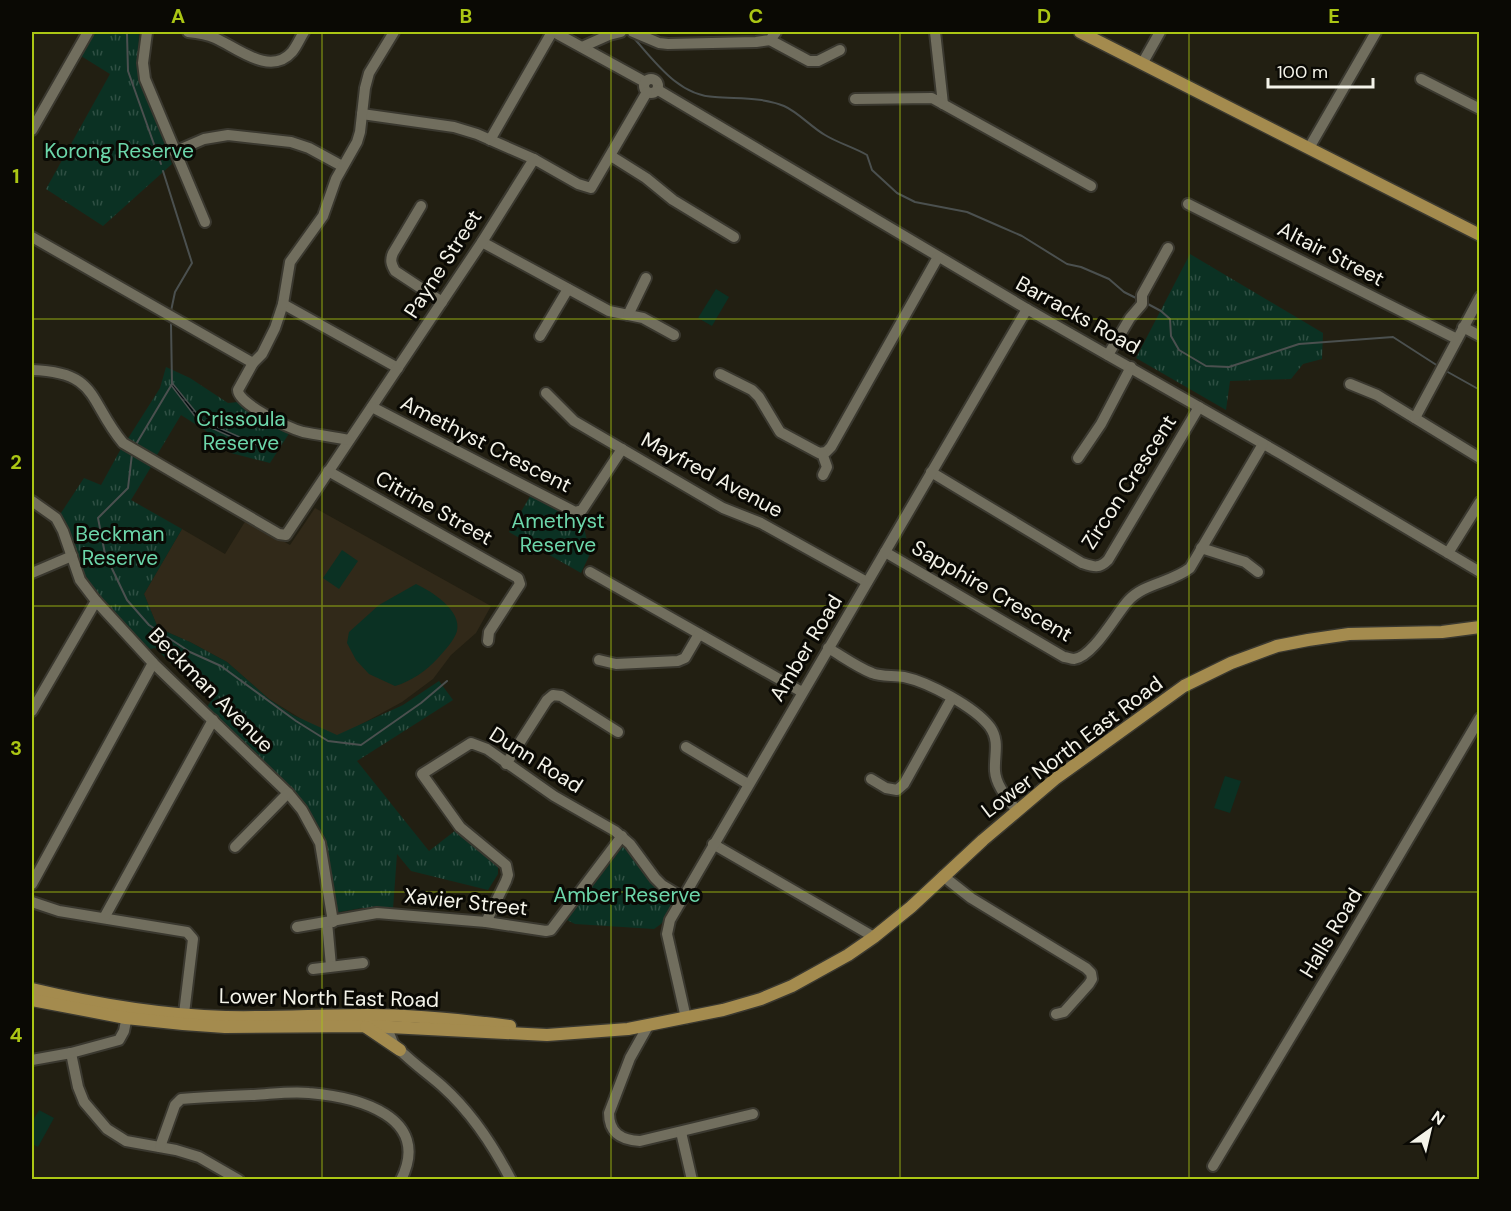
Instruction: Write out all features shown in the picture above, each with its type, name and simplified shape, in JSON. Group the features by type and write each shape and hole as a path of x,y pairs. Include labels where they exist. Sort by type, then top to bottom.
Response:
{"main road":[{"path":"1080,32 1478,231"},
{"name":"Lower North East Road","path":"184,1019 225,1017 388,1021 411,1028 547,1035 586,1034 648,1026 751,1002 792,986 848,955 874,937 1055,779 1184,686 1231,663 1277,646 1330,636 1442,632 1479,627"},
{"name":"Lower North East Road","path":"32,988 127,1013"},
{"name":"Lower North East Road","path":"32,1000 184,1019 225,1027 364,1026 388,1021 432,1017 512,1026 628,1029"},
{"path":"364,1026 400,1050"}],"street":[{"path":"32,130 88,32"},
{"path":"147,32 143,63 145,79 205,222"},
{"path":"188,32 213,37 246,55 271,61 281,60 292,52 304,32"},
{"path":"349,440 300,431 243,401 238,395 238,390 253,363 262,354 283,304 290,262 322,216 342,166 357,142 364,88 369,73 394,32"},
{"path":"490,140 553,32"},
{"name":"Barracks Road","path":"553,32 1479,572"},
{"path":"582,47 621,32"},
{"path":"597,56 602,47 621,32"},
{"path":"633,32 659,43 756,42 773,36 809,61 818,61 840,50"},
{"path":"695,32 695,43"},
{"path":"935,32 943,104"},
{"path":"1142,63 1160,32"},
{"path":"1309,148 1376,32"},
{"path":"1421,79 1479,109"},
{"path":"362,114 454,127 534,159 578,184 591,188 650,88"},
{"path":"855,99 932,98 1091,186"},
{"path":"174,152 204,139 228,135 291,142 309,148 342,166"},
{"path":"611,156 646,178 673,200 734,237"},
{"name":"Payne Street","path":"32,370 48,371 76,379 96,399 109,427 123,443 279,534 286,535 482,242 534,159"},
{"name":"Altair Street","path":"1188,204 1456,339"},
{"path":"422,206 393,253 392,265 395,271 442,302"},
{"path":"32,237 253,363"},
{"path":"482,242 609,311 643,318 674,335"},
{"path":"1108,355 1130,318 1142,304 1142,295 1168,248"},
{"path":"720,374 752,390 759,397 780,432 822,453 831,447 938,257"},
{"path":"628,315 646,278"},
{"path":"540,336 568,289"},
{"path":"1415,418 1479,297"},
{"path":"283,304 398,368"},
{"name":"Amber Road","path":"686,1018 668,934 670,920 1027,309"},
{"path":"1463,327 1479,336"},
{"path":"1078,458 1101,424 1131,367"},
{"path":"1350,384 1377,395 1479,458"},
{"name":"Mayfred Avenue","path":"546,393 574,421 723,508 761,523 867,582"},
{"name":"Amethyst Crescent","path":"372,407 575,512 582,510 622,449"},
{"name":"Zircon Crescent","path":"931,472 1082,562 1094,567 1102,566 1108,560 1199,407"},
{"name":"Sapphire Crescent","path":"885,552 1064,657 1074,659 1096,644 1130,598 1145,588 1182,574 1190,568 1263,444"},
{"path":"822,453 827,467 823,475"},
{"name":"Citrine Street","path":"328,471 519,578 520,584 489,632 488,641"},
{"name":"Beckman Avenue","path":"32,501 56,518 63,531 80,580 96,601 153,663 288,793 302,810 320,843 330,922 331,966"},
{"path":"1448,553 1479,502"},
{"path":"1201,548 1245,562 1258,572"},
{"path":"32,573 72,556"},
{"path":"590,572 802,692"},
{"path":"32,711 96,601"},
{"path":"599,660 616,664 678,661 685,658 699,634"},
{"path":"828,648 874,674 902,676 920,681 952,698 990,726 996,739 995,772 998,782 1017,811"},
{"path":"32,884 153,663"},
{"path":"506,764 553,694 561,696 618,732"},
{"path":"871,779 886,788 897,790 904,784 952,698"},
{"name":"Halls Road","path":"1213,1166 1479,718"},
{"path":"104,918 213,720"},
{"name":"Dunn Road","path":"486,922 506,881 508,875 506,865 460,827 422,774 471,743 487,749 554,796 622,836 655,878 682,897"},
{"path":"687,747 748,784"},
{"path":"235,847 288,793"},
{"name":"Xavier Street","path":"297,927 377,913 551,930 622,836"},
{"path":"713,844 874,937"},
{"path":"943,876 971,898 1091,973 1092,979 1089,984 1064,1012 1056,1014"},
{"path":"32,902 59,911 187,932 193,939 184,1019"},
{"path":"313,969 363,963"},
{"path":"32,1060 71,1053 119,1040 125,1029 127,1013"},
{"path":"388,1021 391,1038 400,1050 444,1088 480,1127 511,1179"},
{"path":"648,1026 618,1086 609,1113 609,1121 617,1135 629,1141 640,1141 753,1114"},
{"path":"400,1050 400,1039 411,1028"},
{"path":"71,1053 78,1087 84,1102 107,1129 126,1141 199,1157 240,1179"},
{"path":"160,1147 175,1105 181,1099 308,1093 366,1104 393,1119 401,1129 409,1148 409,1159 400,1179"},
{"path":"681,1132 692,1179"}],"shaded area":[{"path":"315,508 491,606 476,633 451,655 433,679 402,702 334,739 269,699 227,662 158,628 144,594 182,529 225,554 246,520 290,545"}],"green space":[{"name":"Korong Reserve","path":"95,32 139,32 138,72 172,164 103,226 46,189 110,74 81,56"},
{"path":"1190,254 1323,333 1322,359 1303,364 1291,379 1230,381 1226,410 1136,358"},
{"path":"716,289 729,297 712,326 698,318"},
{"name":"Crissoula Reserve","path":"166,367 190,378 228,403 238,402 290,432 270,463 231,453 206,431 181,415 157,455 127,440 160,388"},
{"name":"Beckman Reserve","path":"123,445 154,462 131,500 182,529 144,594 158,628 227,662 269,699 293,715 337,735 403,705 439,681 453,700 357,761 429,851 456,830 498,866 498,874 488,890 411,871 397,854 393,909 362,908 334,913 320,843 300,798 207,707 211,701 155,648 150,649 99,599 85,579 59,516 84,478 101,485"},
{"name":"Amethyst Reserve","path":"532,493 575,512 582,519 590,554 581,573 509,532"},
{"path":"342,550 358,561 339,589 323,578"},
{"path":"416,584 444,602 455,616 457,631 449,645 429,667 395,686 369,674 356,660 347,643 349,632 379,605"},
{"path":"1225,776 1241,781 1230,813 1214,808"},
{"name":"Amber Reserve","path":"630,844 675,893 679,904 654,929 575,924 567,920 623,846"},
{"path":"39,1110 54,1118 38,1147 32,1144 32,1122"}],"water":[{"path":"173,384 203,421 244,439 268,442 267,447 243,442 200,423 171,385"}],"waterway":[{"path":"125,32 127,34 128,71 161,164"},
{"path":"633,37 659,67 690,91 702,95 759,100 784,106 825,135 867,155 872,170 897,193 915,202 967,212 1022,236 1067,264 1081,267 1109,279 1124,292 1138,299"},
{"path":"163,171 192,263 175,292 171,311"},
{"path":"1146,303 1170,319 1171,336 1179,350 1206,366 1229,367 1299,344 1393,337 1438,366"},
{"path":"135,446 172,384 171,324"},
{"path":"1446,371 1480,390"},
{"path":"132,454 128,488 98,518 105,554 127,600 149,625 190,652 221,666 296,721 328,741 361,745 421,703 447,681"}]}
